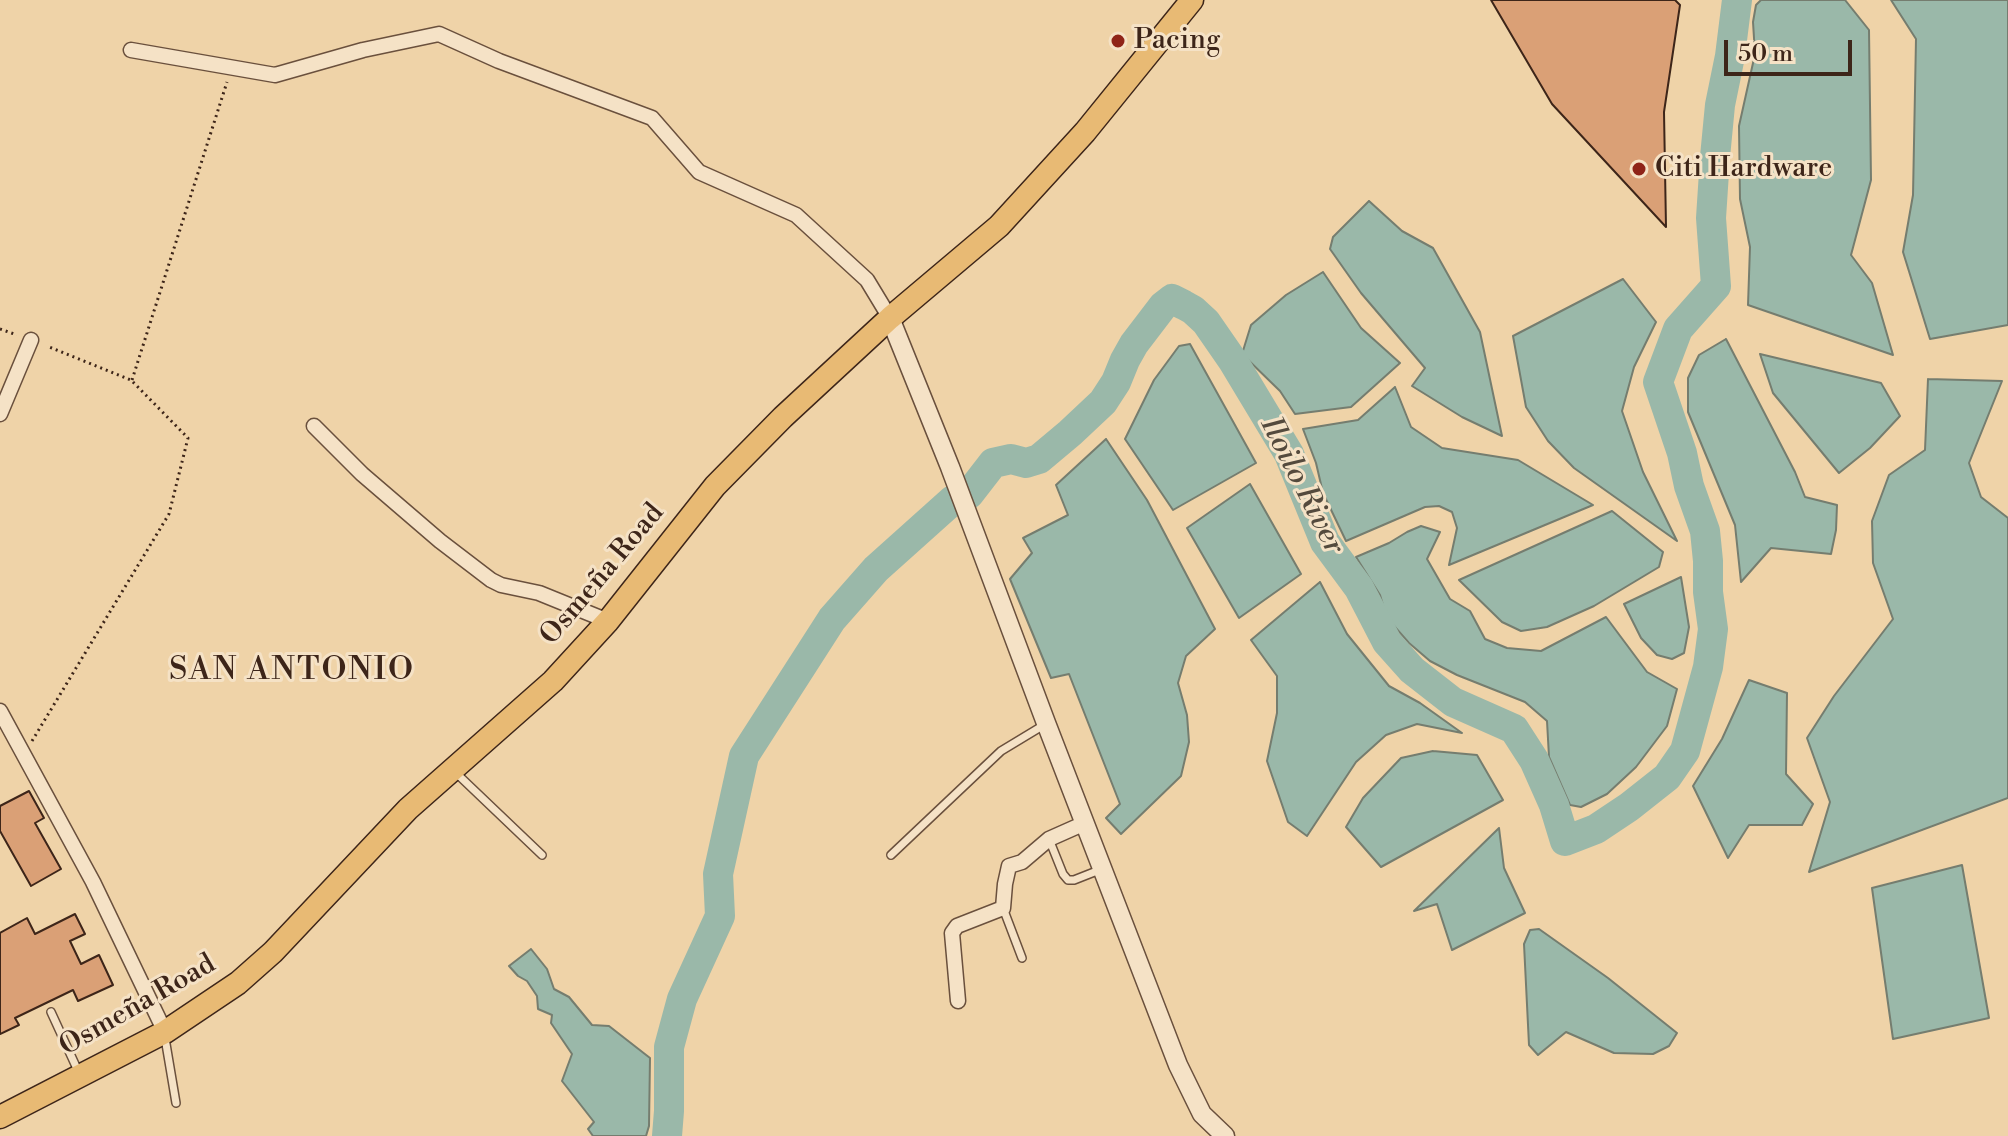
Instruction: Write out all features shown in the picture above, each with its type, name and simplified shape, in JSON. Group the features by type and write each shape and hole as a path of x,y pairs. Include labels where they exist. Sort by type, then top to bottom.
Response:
{"main road":[{"name":"Osmeña Road","path":"0,1117 165,1032 238,983 273,952 408,809 553,681 608,621 715,486 783,417 890,318 999,226 1085,132 1192,0"}],"street":[{"path":"131,50 275,75 363,50 439,34 499,61 652,118 699,172 796,215 867,280 890,318 950,467 1178,1065 1202,1114 1225,1136"},
{"path":"0,414 31,340"},
{"path":"314,426 373,483 491,580 539,593 608,621"},
{"path":"0,711 93,882 165,1032"},
{"path":"958,1001 952,933 957,926 1003,908 1009,866 1022,862 1049,839 1085,823"}],"lane":[{"path":"891,855 1001,751 1046,723"},
{"path":"452,769 542,855"},
{"path":"1049,839 1068,880 1102,868"},
{"path":"1003,908 1022,958"},
{"path":"51,1012 80,1075"},
{"path":"165,1032 176,1103"}],"path":[{"path":"131,380 232,67"},
{"path":"0,329 131,380 188,438 169,514 24,755"}],"shaded area":[{"path":"1761,0 1845,0 1869,30 1871,180 1851,255 1872,283 1893,355 1748,305 1750,247 1740,199 1739,126 1755,54 1753,22 1756,5"},
{"path":"1891,0 2008,0 2008,325 1930,339 1903,252 1913,195 1916,39"},
{"path":"1369,201 1402,231 1433,248 1480,332 1502,436 1462,417 1412,386 1425,368 1361,293 1330,249 1333,237"},
{"path":"1323,272 1361,328 1400,363 1351,407 1295,414 1280,391 1242,354 1251,325 1286,295"},
{"path":"1623,279 1656,322 1634,367 1622,411 1643,472 1677,541 1574,468 1548,441 1526,407 1513,336"},
{"path":"1726,339 1805,497 1837,505 1831,554 1771,548 1741,582 1735,525 1688,412 1688,378 1699,355"},
{"path":"1190,344 1256,463 1173,510 1125,439 1154,380 1179,346"},
{"path":"1760,354 1881,383 1900,416 1870,448 1839,473 1773,393"},
{"path":"1928,379 2002,381 1969,463 1981,497 2008,518 2008,798 1809,872 1830,802 1807,738 1834,696 1893,619 1873,563 1872,521 1889,475 1925,450"},
{"path":"1395,387 1411,427 1442,448 1518,460 1593,505 1449,565 1457,528 1452,512 1439,506 1425,507 1346,541 1323,493 1303,429 1358,420"},
{"path":"1106,439 1147,500 1215,629 1186,656 1178,683 1187,715 1189,742 1181,776 1121,834 1106,818 1120,804 1069,674 1051,678 1010,579 1032,553 1023,538 1068,515 1056,485"},
{"path":"1250,484 1301,574 1239,618 1187,528"},
{"path":"1612,511 1663,552 1659,567 1594,606 1547,627 1521,631 1502,622 1459,580"},
{"path":"1421,526 1440,532 1427,559 1450,599 1470,611 1485,639 1507,648 1541,651 1606,617 1647,672 1677,689 1667,726 1636,767 1607,794 1581,807 1570,805 1549,757 1547,721 1525,702 1430,661 1387,618 1380,595 1356,557"},
{"path":"1681,577 1689,627 1684,653 1672,659 1657,655 1641,638 1624,604"},
{"path":"1320,582 1347,634 1389,686 1420,703 1462,733 1417,724 1386,735 1356,762 1307,836 1288,822 1267,761 1277,713 1277,676 1251,640"},
{"path":"1749,680 1787,693 1786,774 1813,804 1802,825 1749,825 1728,858 1693,786 1722,739"},
{"path":"1433,751 1477,755 1503,800 1381,867 1346,827 1363,798 1401,758"},
{"path":"1499,828 1504,868 1525,913 1452,950 1437,904 1414,911"},
{"path":"1962,865 1989,1018 1893,1039 1872,888"},
{"path":"1539,929 1677,1033 1669,1046 1653,1054 1614,1053 1566,1032 1538,1055 1529,1045 1524,944 1530,930"},
{"path":"531,949 547,969 554,989 569,997 592,1025 609,1026 650,1058 649,1126 646,1136 593,1136 588,1129 594,1122 562,1081 572,1054 551,1023 552,1015 538,1009 537,996 527,981 509,966"}],"building":[{"name":"Citi Hardware","path":"1491,0 1675,0 1680,5 1664,112 1666,227 1552,104"},
{"path":"29,791 44,818 35,823 61,869 31,886 0,831 0,806"},
{"path":"75,914 85,934 70,941 81,964 99,955 113,985 78,1001 73,990 15,1018 19,1025 0,1034 0,933 27,918 35,934"}],"waterway":[{"name":"Iloilo River","path":"969,494 993,463 1011,459 1026,463 1039,459 1070,433 1103,402 1134,344 1163,306 1172,299 1184,305 1206,322 1233,361 1289,454 1325,542 1359,588 1387,642 1412,670 1453,702 1514,729 1534,760 1554,805 1565,841 1596,829 1667,777 1685,751 1708,667 1713,629 1705,531 1658,382 1678,329 1716,286 1711,218 1715,157 1737,0"},
{"name":"Iloilo River","path":"667,1136 669,1047 682,999 720,916 718,874 744,756 832,619 876,569 953,500"}],"place":[{"name":"Pacing","path":"1118,41"},
{"name":"Citi Hardware","path":"1639,169"}],"district":[{"name":"SAN ANTONIO","path":"292,671"}]}
